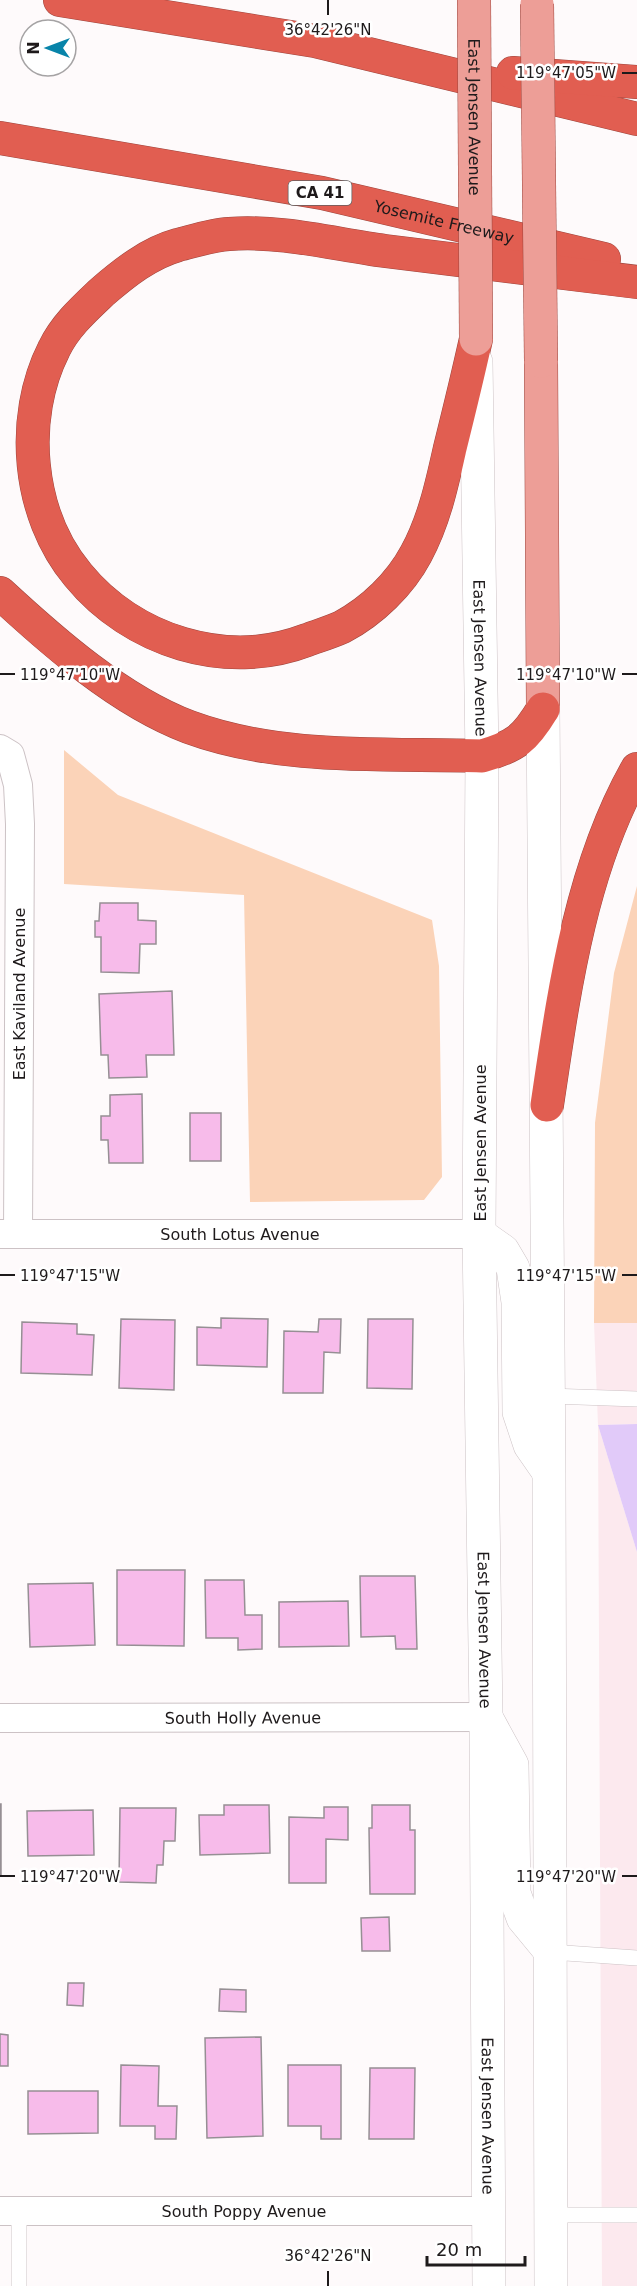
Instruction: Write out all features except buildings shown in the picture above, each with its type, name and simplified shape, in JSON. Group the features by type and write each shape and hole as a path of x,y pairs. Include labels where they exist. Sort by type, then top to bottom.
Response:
{"highway":[{"path":"60,0 315,41 637,119"},
{"path":"410,64 637,82"},
{"name":"Yosemite Freeway","path":"0,138 322,194 637,267"},
{"path":"476,339 430,524 414,557 383,598 342,627 297,644 262,651 216,652 170,640 140,627 109,606 77,574 58,545 45,514 36,481 32,437 37,394 54,348 77,315 106,289 139,263 174,246 227,234 279,235 637,282"},
{"path":"0,593 85,666 148,708 188,727 240,742 311,751 482,756 508,748 530,731 543,709"},
{"path":"547,1105 564,993 588,891 622,795 637,769"}],"main road":[{"name":"East Jensen Avenue","path":"474,0 482,756 479,1234 486,1717 489,2286"},
{"path":"537,1 549,1396 551,2286"},
{"path":"479,1234 502,1251 513,1268 518,1302 519,1412 530,1445 549,1472"},
{"path":"486,1717 512,1765 514,1893 523,1918 551,1952"}],"street":[{"name":"East Kaviland Avenue","path":"5,752 18,785 20,824 10,996 9,1234"},
{"name":"South Lotus Avenue","path":"9,1234 479,1234"},
{"name":"South Holly Avenue","path":"0,1718 486,1717"},
{"name":"South Poppy Avenue","path":"10,2211 489,2211"}],"lane":[{"path":"549,1396 637,1399"},
{"path":"551,1952 637,1958"},
{"path":"10,2211 19,2286"},
{"path":"551,2215 637,2215"}],"shaded area":[{"path":"64,750 118,795 432,920 439,966 442,1177 424,1200 250,1202 244,895 64,884"},
{"path":"637,886 637,1323 594,1323 595,1123 614,973"},
{"path":"594,1323 637,1323 637,1424 598,1425"},
{"path":"637,1424 637,1552 598,1425"},
{"path":"598,1425 637,1552 637,2286 602,2286"}]}
